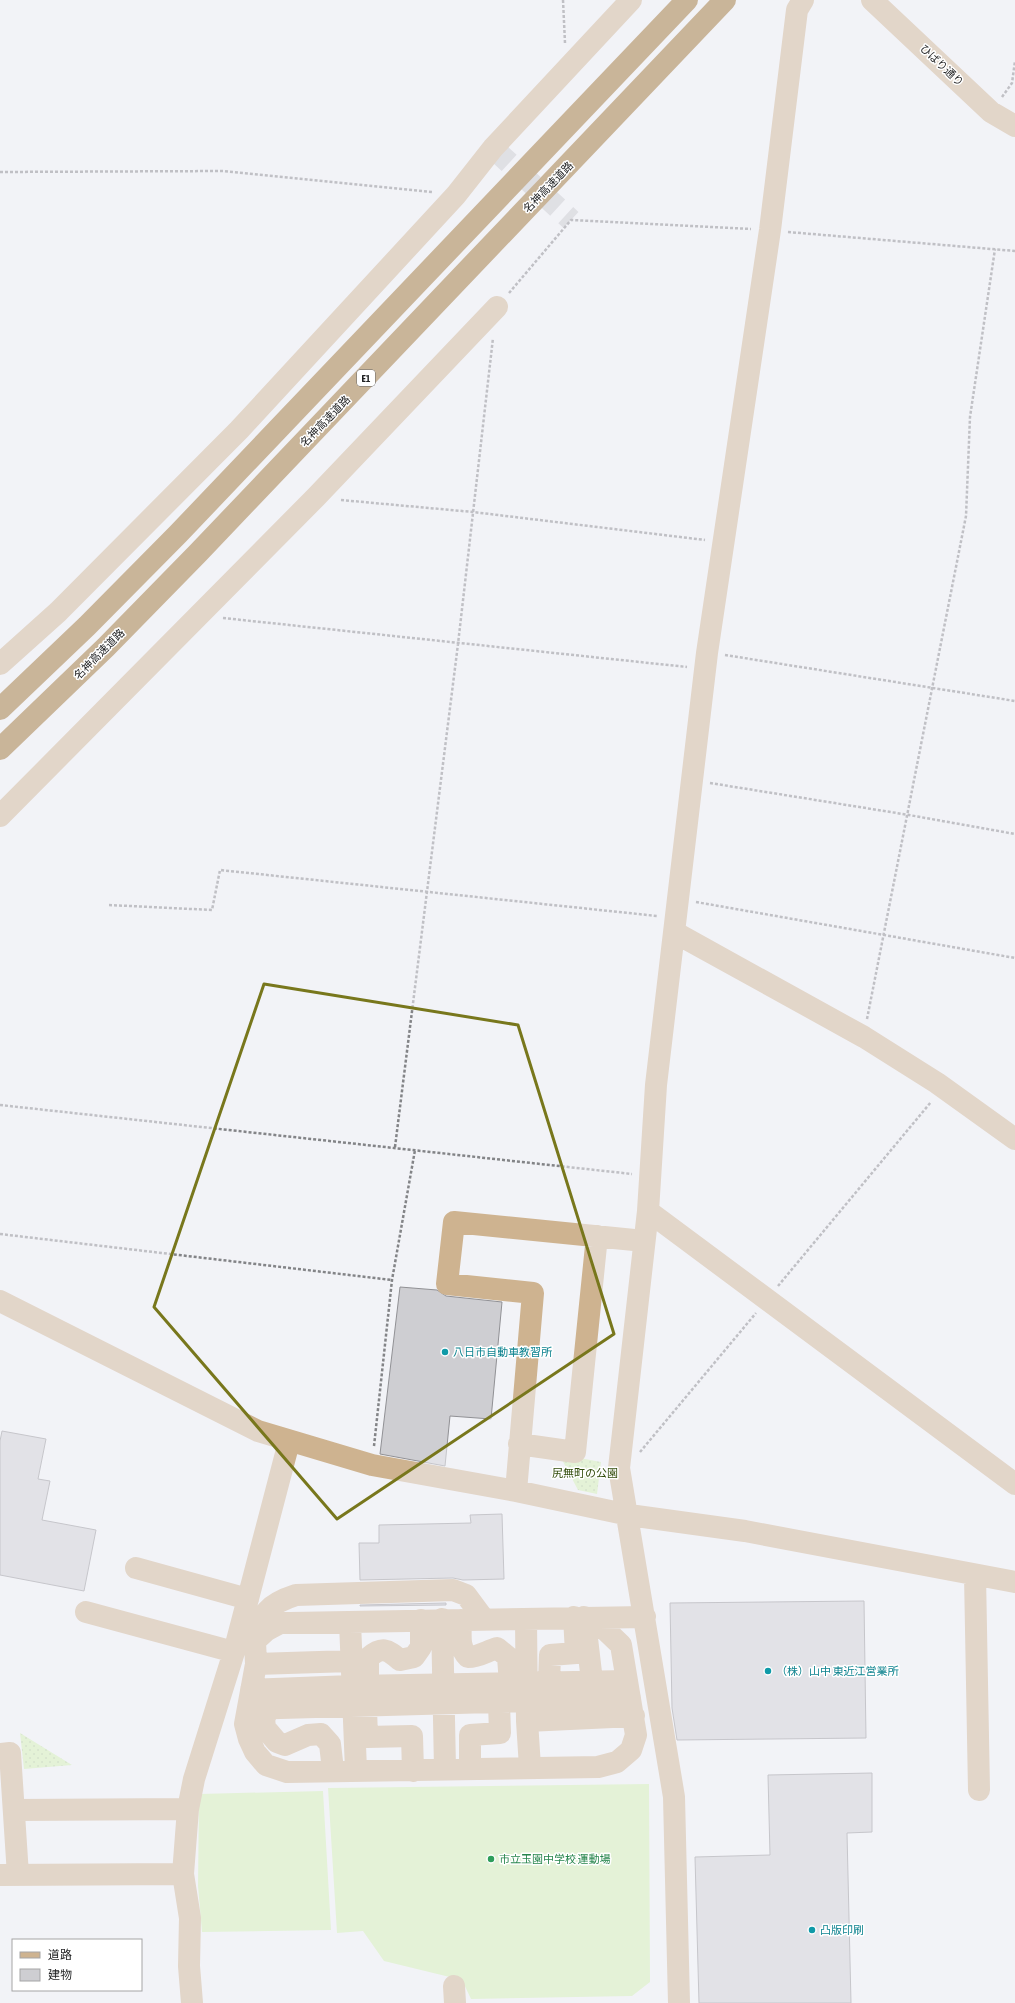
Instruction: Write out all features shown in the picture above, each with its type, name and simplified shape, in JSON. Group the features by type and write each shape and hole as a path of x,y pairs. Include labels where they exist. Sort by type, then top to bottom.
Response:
{"highway":[{"name":"E1","path":"0,709 87,626 178,534 687,0"},
{"name":"名神高速道路","path":"0,749 106,647 311,435 725,0"},
{"path":"0,754 106,647"}],"street":[{"path":"0,664 58,612 239,430 456,195 492,148 631,0"},
{"path":"679,2003 674,1797 629,1515 620,1468 648,1211 656,1085 706,661 770,230 798,10 803,0"},
{"name":"ひばり通り","path":"872,0 992,112 1015,126"},
{"path":"0,816 316,497 497,307"},
{"path":"676,916 944,1087 1015,1139"},
{"path":"648,1211 1015,1484"},
{"path":"516,1491 533,1293 447,1284 454,1222 644,1241"},
{"path":"519,1444 576,1452 597,1236"},
{"path":"0,1301 258,1431 289,1442 372,1465 516,1491 629,1515 746,1531 1015,1582"},
{"path":"192,2003 189,1966 190,1918 183,1874 188,1809 194,1779 234,1652 289,1442"},
{"path":"136,1568 248,1599"},
{"path":"975,1575 979,1790"},
{"path":"483,1618 466,1595 453,1590 296,1595 280,1600 266,1610 259,1623 255,1641 256,1664 245,1724 249,1739 255,1752 266,1765 286,1772 333,1770 413,1771 530,1767 598,1767 617,1762 631,1750 636,1735 621,1646 595,1620 579,1617"},
{"path":"86,1612 234,1652"},
{"path":"579,1617 592,1681"},
{"path":"549,1682 550,1655 576,1653 579,1617"},
{"path":"255,1641 267,1630 280,1623 452,1620 483,1618 526,1619 645,1617"},
{"path":"526,1619 523,1697 530,1767"},
{"path":"356,1770 360,1695 368,1658 376,1651 383,1650 391,1652 400,1660 414,1657 421,1647 421,1620"},
{"path":"452,1620 461,1643 463,1653 468,1657 477,1657 484,1652 497,1648 508,1657 523,1697"},
{"path":"445,1770 444,1694 452,1620"},
{"path":"350,1622 351,1662 360,1695 367,1737 412,1736 413,1771"},
{"path":"256,1664 351,1662"},
{"path":"444,1694 499,1703 523,1697 549,1682 592,1681 630,1699"},
{"path":"249,1700 360,1695 444,1694 630,1699"},
{"path":"249,1700 270,1708 360,1695"},
{"path":"470,1769 470,1735 500,1733 499,1703"},
{"path":"270,1708 264,1718 265,1728 268,1734 277,1742 285,1745 308,1735 321,1734 330,1744 333,1770"},
{"path":"0,1754 10,1754 14,1810 9,1875 183,1874"},
{"path":"14,1810 188,1809"}],"path":[{"path":"564,0 565,69"},
{"path":"992,112 1012,83 1015,60"},
{"path":"0,172 223,171 456,195"},
{"path":"395,1148 458,644 497,307 571,220 770,230 1015,251"},
{"path":"864,1037 909,815 932,687 966,516 970,417 996,249"},
{"path":"316,497 473,512 724,542"},
{"path":"199,615 458,644 706,661 932,687 1015,701"},
{"path":"692,780 909,815 1015,834"},
{"path":"109,905 212,910 220,870 676,916 1015,958"},
{"path":"637,1456 944,1087"},
{"path":"0,1105 650,1176"},
{"path":"372,1465 392,1280 415,1150"},
{"path":"0,1234 392,1280"}],"highlighted area":[{"path":"264,984 518,1025 614,1334 337,1519 154,1307"}],"green space":[{"name":"尻無町の公園","path":"559,1454 601,1462 597,1494 578,1490"},
{"path":"20,1733 72,1765 24,1769"},
{"name":"市立玉園中学校 運動場","path":"649,1784 650,1982 632,1996 471,1999 462,1980 384,1961 363,1931 337,1933 328,1788"},
{"path":"323,1791 331,1930 202,1932 198,1886 199,1794"}],"building":[{"name":"八日市自動車教習所","path":"400,1287 437,1290 446,1296 502,1302 491,1419 450,1416 445,1466 380,1454"},
{"path":"2,1431 46,1439 38,1479 50,1481 42,1520 96,1530 84,1591 0,1575 0,1441"},
{"path":"502,1514 504,1579 463,1580 453,1578 360,1580 359,1543 379,1543 379,1525 471,1523 470,1515"},
{"name":"（株）山中 東近江営業所","path":"864,1601 866,1738 677,1740 672,1708 670,1603"},
{"path":"446,1603 446,1605 360,1606 360,1605"},
{"path":"872,1773 872,1832 847,1833 851,2003 699,2003 695,1857 770,1855 768,1775"}],"tunnel":[{"path":"493,148 571,220"}],"place":[{"name":"八日市自動車教習所","path":"445,1352"},
{"name":"（株）山中 東近江営業所","path":"768,1671"},
{"name":"市立玉園中学校 運動場","path":"491,1859"},
{"name":"凸版印刷","path":"812,1930"}]}
